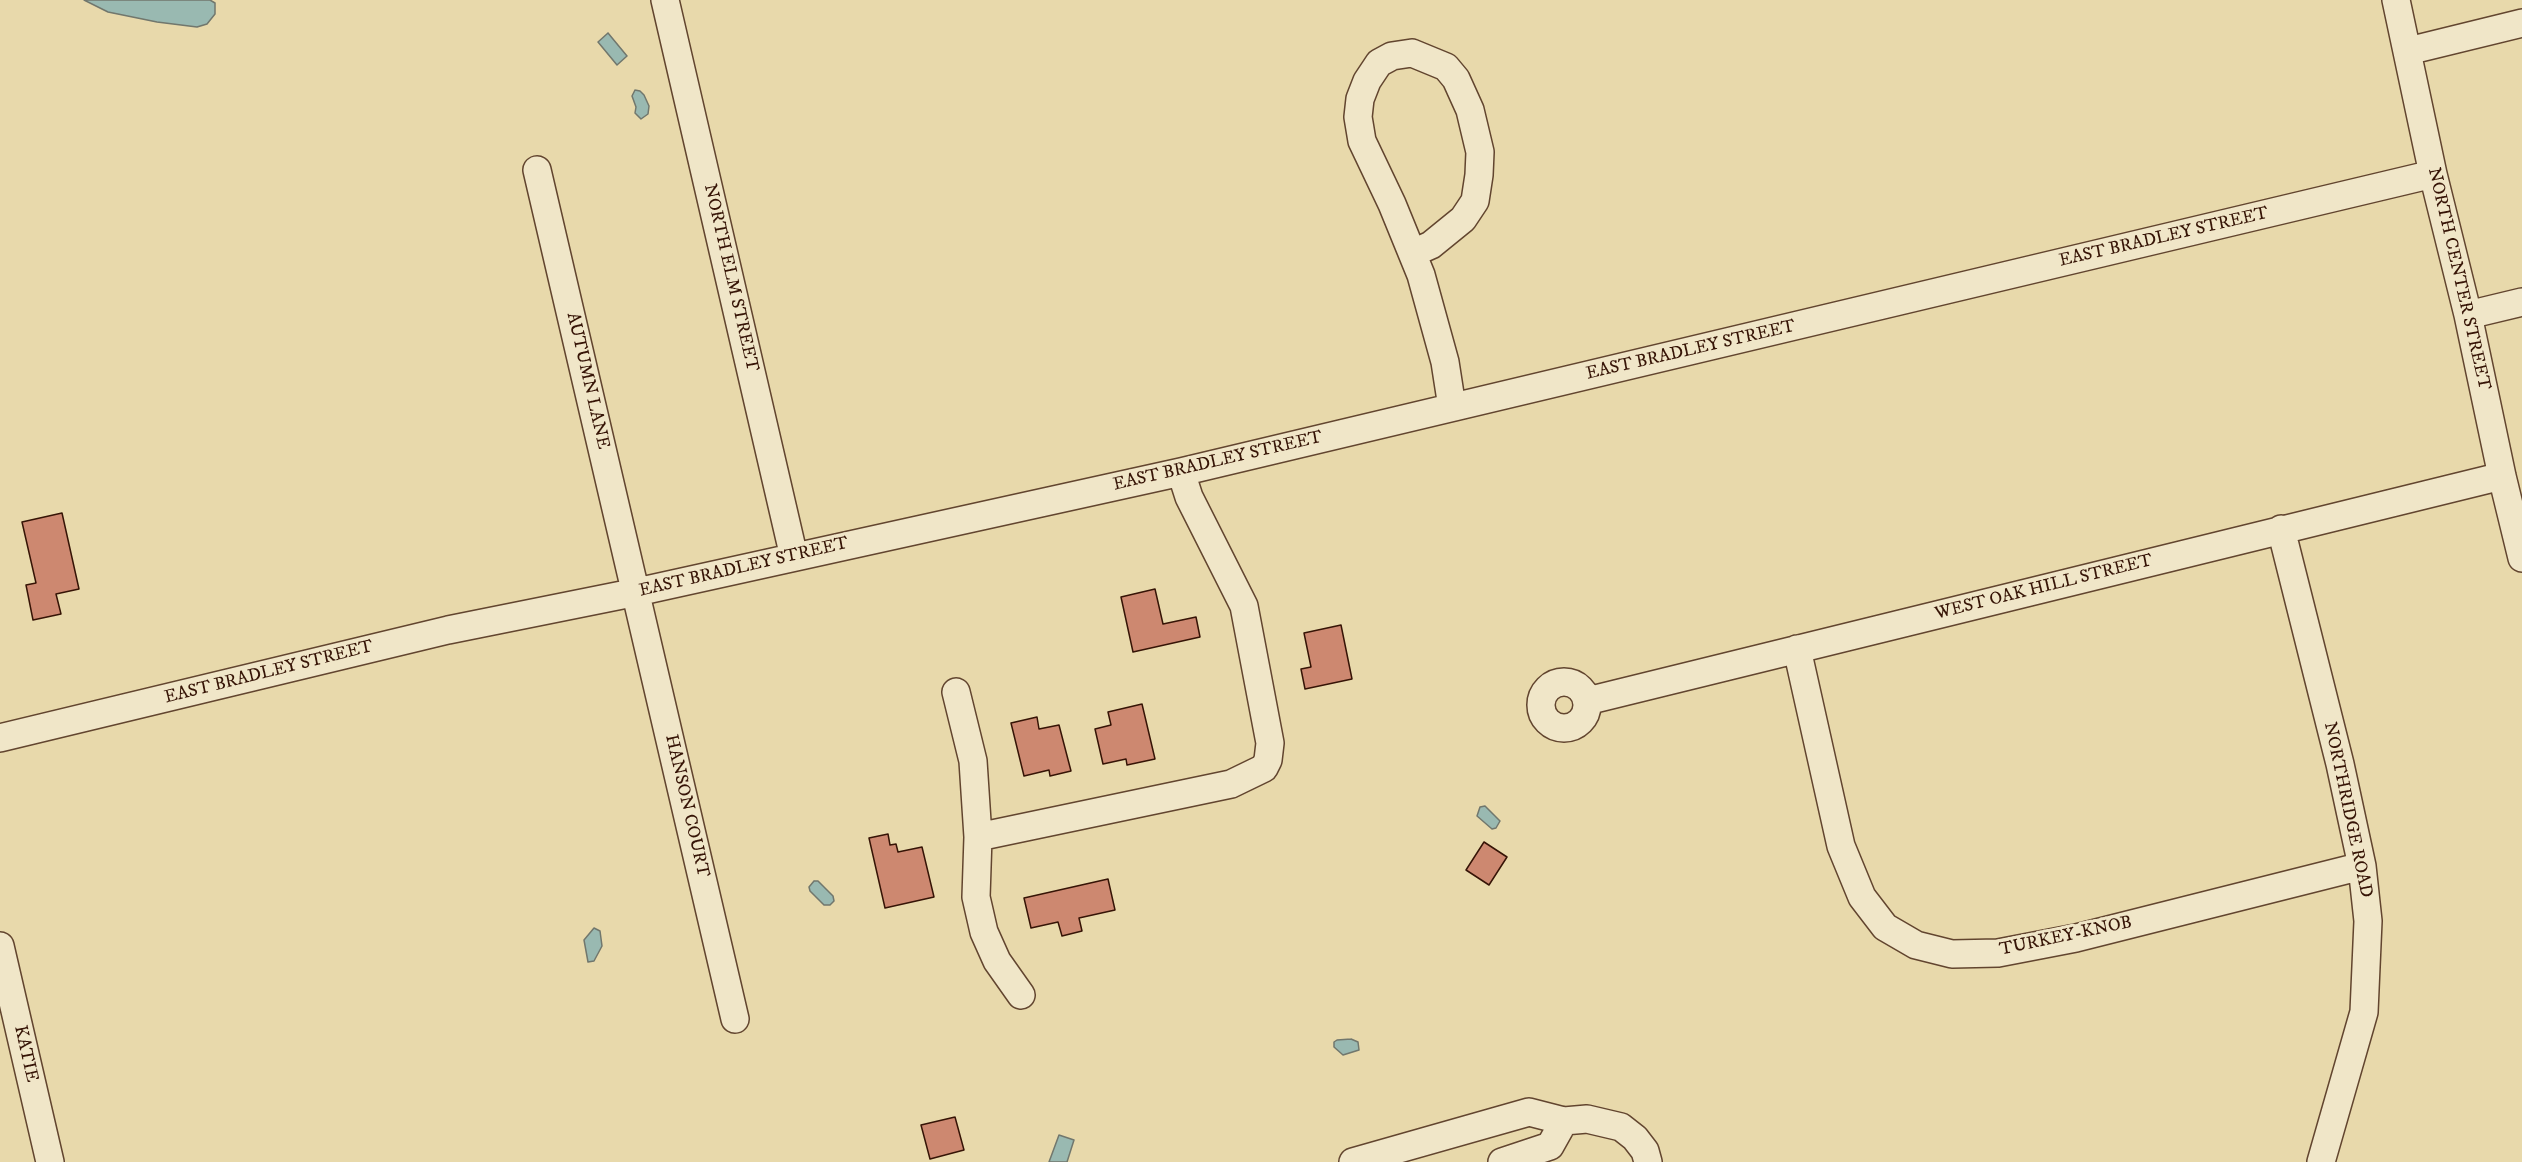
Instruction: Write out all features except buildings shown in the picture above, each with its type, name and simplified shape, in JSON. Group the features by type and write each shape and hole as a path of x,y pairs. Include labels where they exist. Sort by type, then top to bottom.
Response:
{"street":[{"name":"NORTH ELM STREET","path":"665,0 794,557"},
{"name":"NORTH CENTER STREET","path":"2396,0 2433,174 2468,315 2522,558"},
{"path":"2408,51 2522,23"},
{"path":"1413,253 1431,245 1463,219 1475,201 1480,152 1470,110 1456,79 1446,67 1431,58 1412,53 1392,56 1379,63 1367,81 1360,99 1358,117 1362,141 1413,253 1445,362 1452,407"},
{"name":"AUTUMN LANE","path":"537,170 636,592"},
{"name":"EAST BRADLEY STREET","path":"0,738 448,630 636,592 1180,472 2433,174"},
{"path":"2468,315 2522,303"},
{"path":"978,837 1231,784 1264,768 1268,760 1270,743 1244,606 1189,497 1180,472"},
{"name":"WEST OAK HILL STREET","path":"1587,701 2502,476"},
{"name":"NORTHRIDGE ROAD","path":"2281,529 2340,764 2362,866 2368,921 2364,1012 2321,1162"},
{"name":"HANSON COURT","path":"636,592 735,1019"},
{"name":"TURKEY-KNOB","path":"1797,649 1841,846 1862,897 1885,927 1916,945 1952,954 1998,953 2076,938 2362,866"},
{"path":"957,692 973,761 978,837 976,897 984,932 996,961 1021,994"},
{"name":"KATIE","path":"0,946 50,1162"},
{"path":"1353,1162 1529,1112 1564,1121 1587,1119 1621,1127 1635,1138 1645,1151 1648,1162"},
{"path":"1502,1162 1550,1146 1564,1121"}],"water":[{"path":"84,0 210,0 215,3 215,14 207,24 197,27 108,12"},
{"path":"608,33 627,56 617,65 598,42"},
{"path":"635,90 644,95 649,106 648,114 641,119 635,113 636,107 632,96"},
{"path":"1485,806 1500,821 1496,828 1492,829 1477,816 1480,807"},
{"path":"814,881 818,881 833,896 834,901 830,905 824,905 810,891 809,887"},
{"path":"594,928 600,931 602,946 594,961 588,962 584,940"},
{"path":"1351,1039 1358,1042 1359,1050 1343,1055 1334,1047 1334,1042 1337,1040"},
{"path":"1059,1135 1074,1140 1067,1162 1049,1162"}]}
